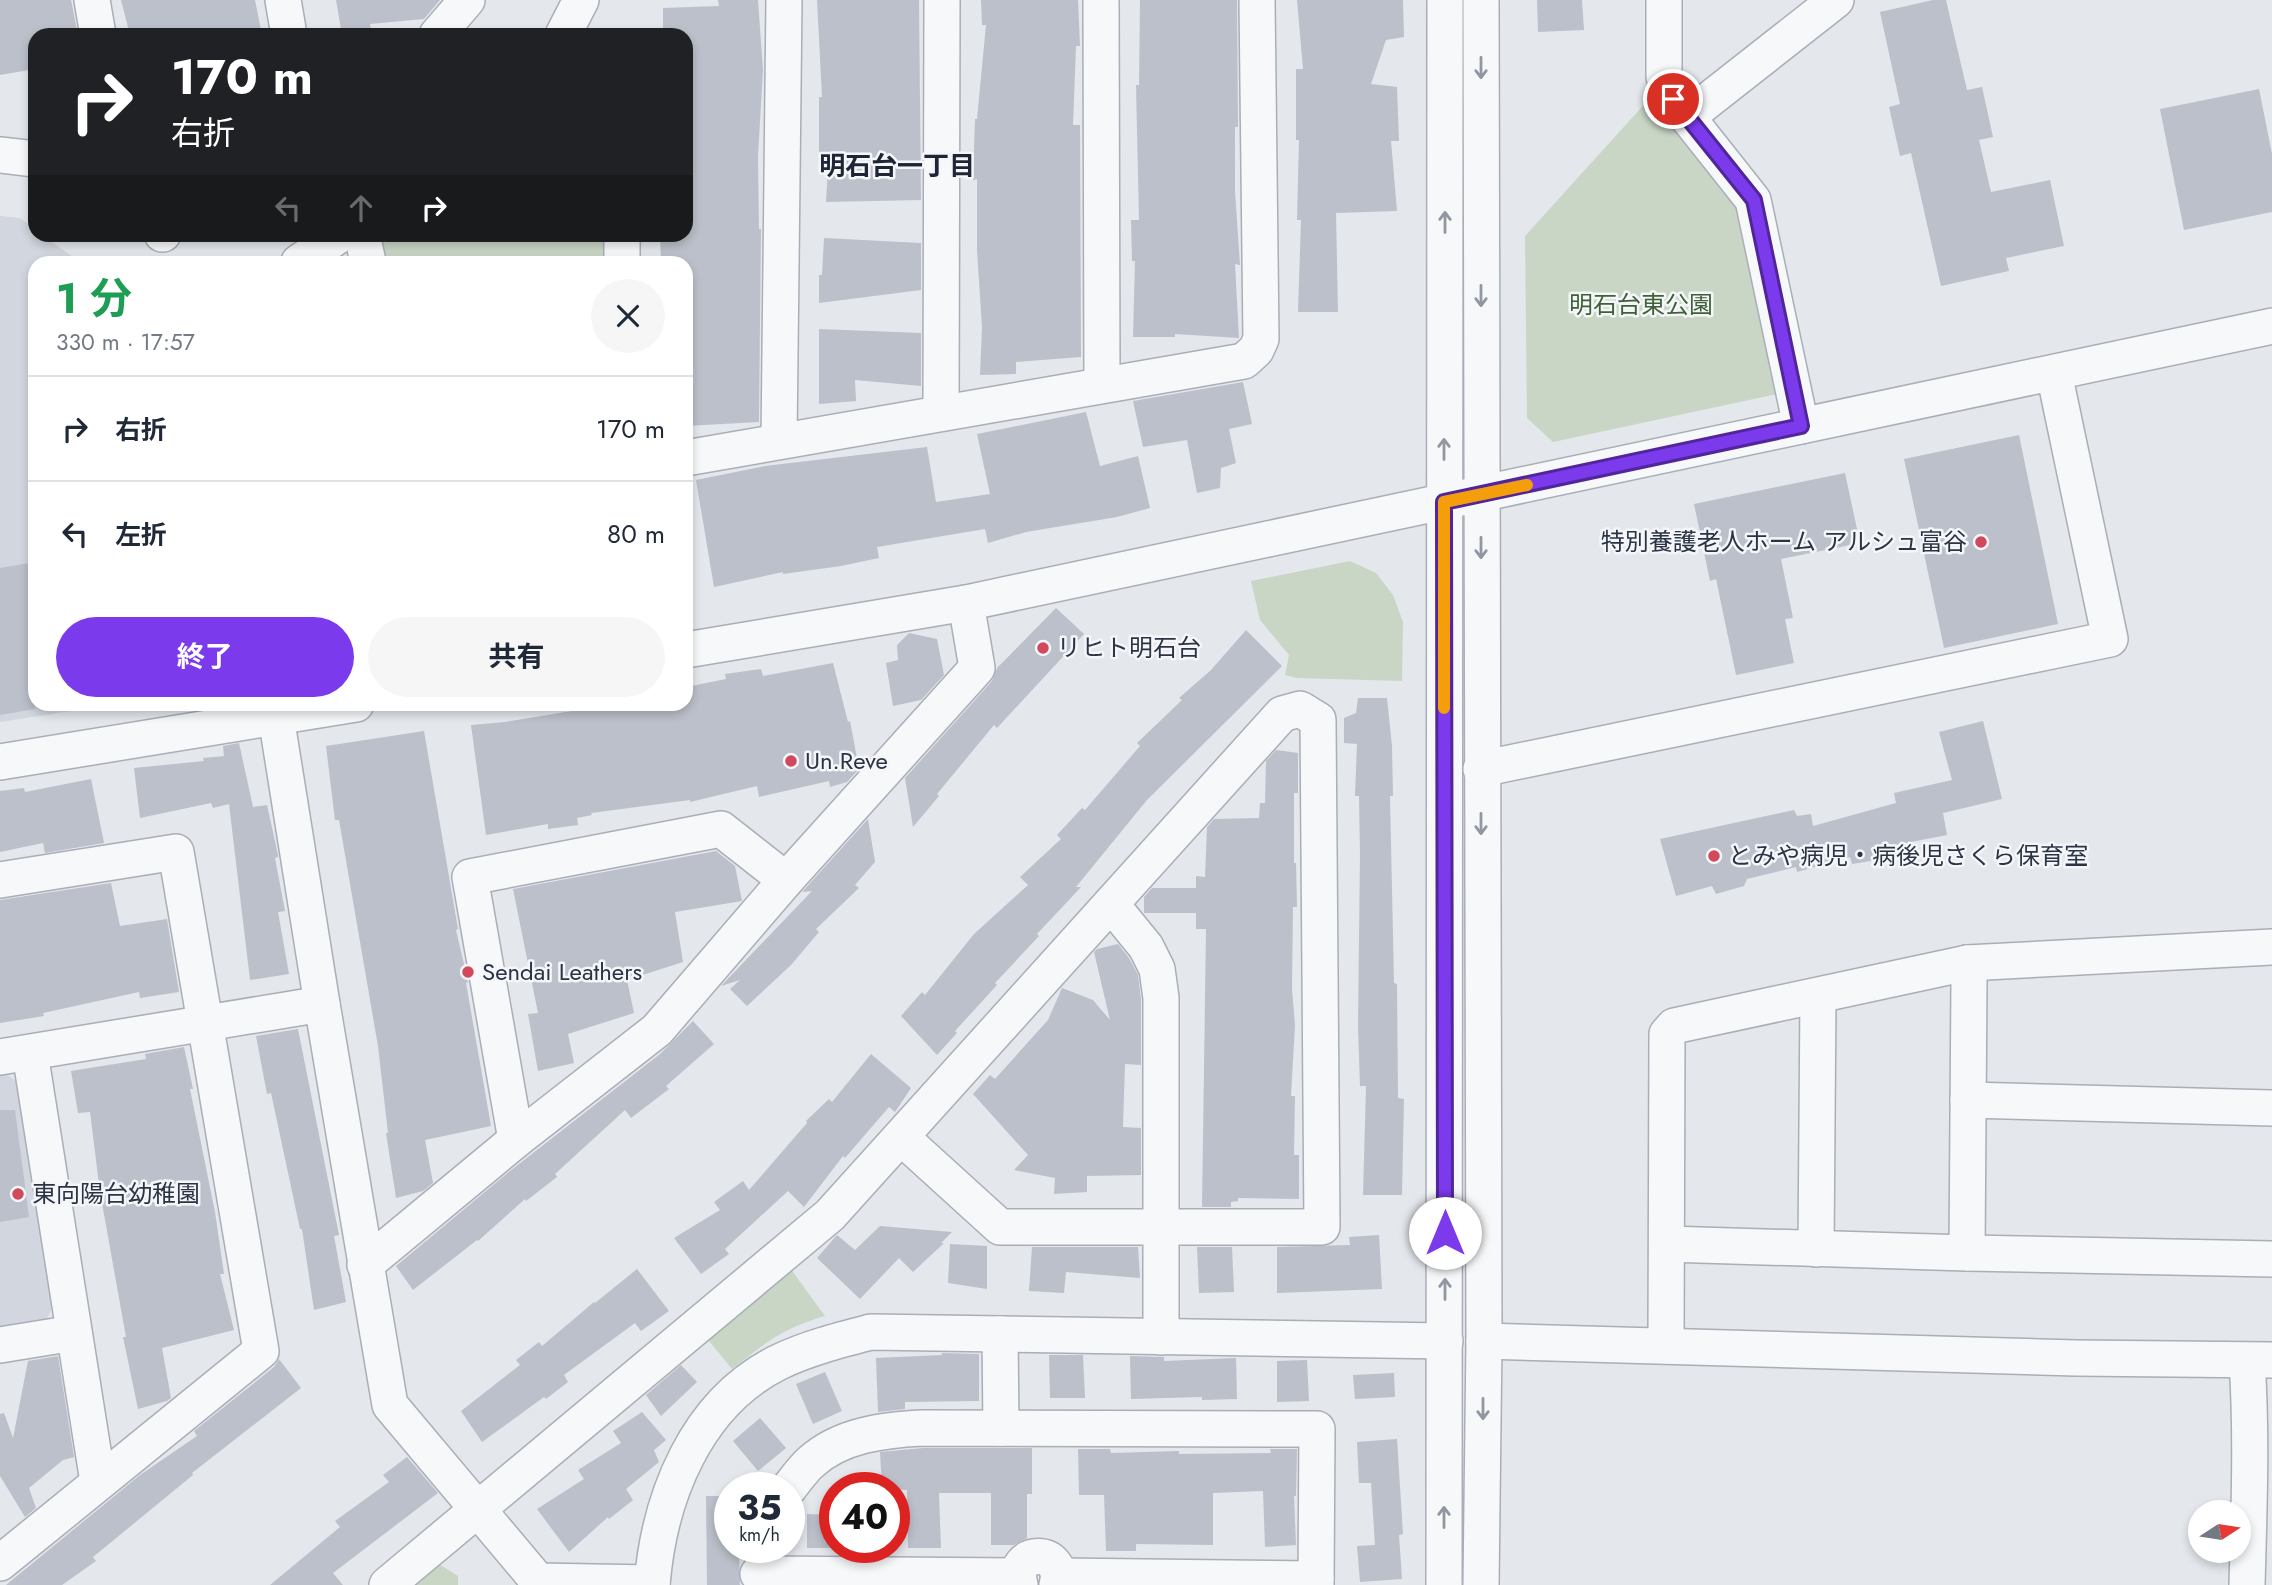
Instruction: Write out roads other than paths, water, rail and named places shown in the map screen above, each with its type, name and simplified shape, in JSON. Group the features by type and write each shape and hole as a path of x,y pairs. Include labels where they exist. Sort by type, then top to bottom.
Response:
{"street":[{"path":"92,0 97,28"},
{"path":"283,0 288,28"},
{"path":"444,28 467,0"},
{"path":"567,28 581,0"},
{"path":"779,442 783,0"},
{"path":"941,413 942,0"},
{"path":"1101,0 1102,384"},
{"path":"693,457 1244,361 1256,350 1261,339 1257,0"},
{"path":"1444,1585 1445,0"},
{"path":"1481,0 1484,1341 1481,1585"},
{"path":"1664,0 1664,77 1673,99 1754,200 1801,426"},
{"path":"1687,117 1836,0"},
{"path":"0,155 28,158"},
{"path":"308,256 329,242"},
{"path":"693,648 966,603 2272,326"},
{"path":"1481,769 2110,639 2054,373"},
{"path":"365,1265 516,1140 657,1030 786,880 978,668 966,603"},
{"path":"387,1585 830,1215 1282,714 1300,709 1318,720 1322,1227 1000,1227 901,1137"},
{"path":"0,762 270,711"},
{"path":"275,711 390,1405 538,1581 652,1584 659,1531 673,1483 699,1433 737,1389 779,1363 822,1345 871,1332 1445,1341"},
{"path":"516,1140 470,877 721,829 786,880"},
{"path":"0,880 176,852 261,1351 0,1563"},
{"path":"1111,904 1146,947 1157,969 1161,998 1161,1337"},
{"path":"1666,1346 1667,1034 1674,1026 1967,963 2272,947"},
{"path":"1967,963 1967,1253"},
{"path":"1816,1249 1818,996"},
{"path":"98,1482 74,1333 15,1055 322,1004"},
{"path":"1968,1100 2272,1108"},
{"path":"1667,1244 2272,1259"},
{"path":"0,1345 74,1333"},
{"path":"1000,1334 1001,1428"},
{"path":"1484,1341 2259,1360 2250,1401 2261,1474 2247,1585"},
{"path":"760,1569 1018,1580 1023,1563 1035,1556 1042,1556 1054,1563 1058,1581 1316,1582 1317,1429 885,1430 845,1441 811,1461 802,1472"}],"place":[{"name":"特別養護老人ホーム アルシュ富谷","path":"1981,542"},
{"name":"リヒト明石台","path":"1043,648"},
{"name":"Un.Reve","path":"791,761"},
{"name":"とみや病児・病後児さくら保育室","path":"1714,856"},
{"name":"Sendai Leathers","path":"468,972"},
{"name":"東向陽台幼稚園","path":"18,1194"}],"district":[{"name":"明石台一丁目","path":"897,166"}],"park label":[{"name":"明石台東公園","path":"1641,305"}]}
